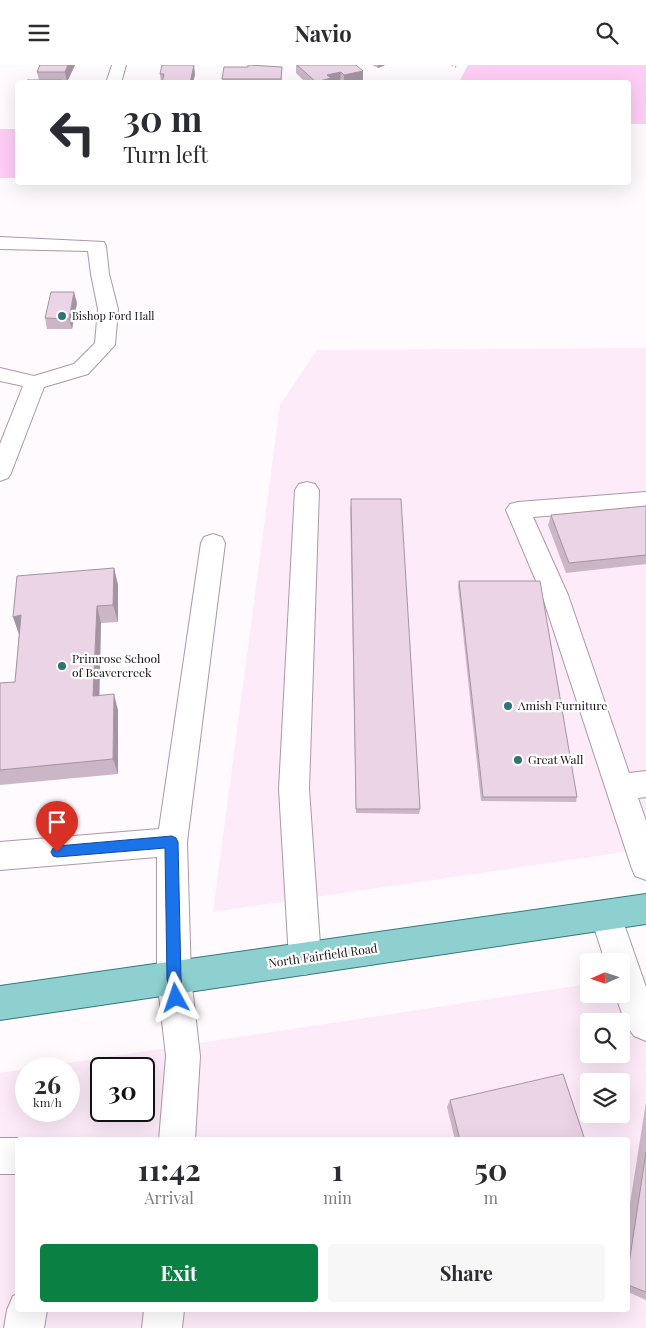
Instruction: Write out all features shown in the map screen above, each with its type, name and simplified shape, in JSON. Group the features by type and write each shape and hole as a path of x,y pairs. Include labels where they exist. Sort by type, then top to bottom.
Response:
{"main road":[{"name":"North Fairfield Road","path":"0,1003 646,909"}],"street":[{"path":"114,80 119,65"},
{"path":"0,243 97,245 100,274 108,309 105,345 81,369 34,383 0,374"},
{"path":"0,473 34,383"},
{"path":"305,959 294,789 307,490"},
{"path":"646,500 518,510 633,785 646,866"},
{"path":"177,1137 183,1056 174,979 172,842 213,543"},
{"path":"0,856 172,842"},
{"path":"606,915 618,953"},
{"path":"630,989 638,1013 646,1024"},
{"path":"0,1156 15,1156"},
{"path":"24,1328 27,1312"},
{"path":"162,1328 164,1312"}],"path":[{"path":"452,65 458,68"}],"shaded area":[{"path":"468,65 646,65 646,124 631,124 631,80 460,80"},
{"path":"0,129 15,129 15,178 0,178"},
{"path":"646,348 646,849 213,912 280,405 317,350"},
{"path":"646,975 646,1328 0,1328 0,1073 15,1071 15,1122 80,1122 80,1061 90,1060 90,1122 155,1122 155,1057 107,1057 580,985 580,1003 630,1003 630,978"}],"building":[{"path":"40,65 68,65 65,72 37,72"},
{"path":"162,65 194,65 191,80 163,80 164,74 160,74"},
{"path":"248,65 282,67 281,79 222,79 224,67 248,67"},
{"path":"297,65 356,65 363,71 344,75 341,72 327,75 331,78 314,80"},
{"path":"51,292 74,292 69,319 45,318"},
{"path":"351,499 401,499 420,809 356,809"},
{"path":"646,506 646,555 569,563 551,515"},
{"name":"Primrose School of Beavercreek","path":"114,568 113,605 97,606 93,696 114,694 113,759 0,770 0,683 15,682 21,615 13,617 17,576"},
{"path":"459,581 540,581 577,797 483,797"},
{"path":"563,1074 584,1137 459,1137 450,1100"},
{"path":"646,1152 646,1292 630,1286 630,1257"}],"place":[{"name":"Bishop Ford Hall","path":"62,316"},
{"name":"Primrose School of Beavercreek","path":"62,666"},
{"name":"Amish Furniture","path":"508,706"},
{"name":"Great Wall","path":"518,760"}],"route":[{"path":"57,852 172,842 174,979 176,998"}]}
